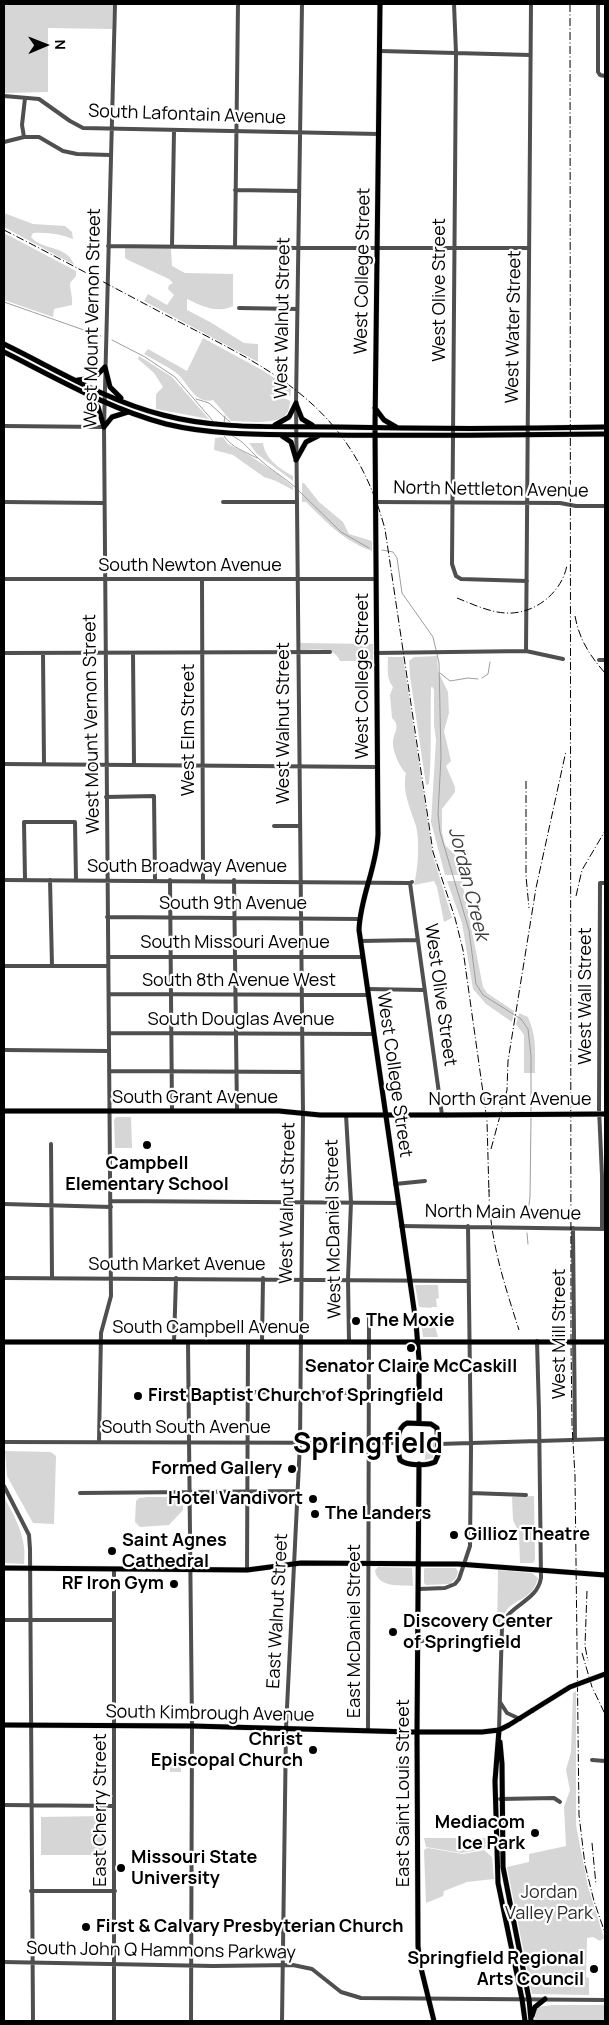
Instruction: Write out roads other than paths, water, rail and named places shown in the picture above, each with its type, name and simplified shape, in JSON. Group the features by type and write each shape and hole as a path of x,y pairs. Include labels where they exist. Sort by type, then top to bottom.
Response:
{"main road":[{"name":"West College Street","path":"380,4 375,408 378,840 375,861 359,919 362,957 418,1342 419,1423"},
{"path":"4,344 104,394 144,410 196,422 250,426 375,428 526,429 605,427"},
{"path":"4,352 104,402 173,425 204,431 257,434 375,435 605,434"},
{"path":"76,380 94,378 105,367"},
{"path":"105,367 108,383 115,394 143,406 144,410"},
{"path":"78,389 96,404 104,427 115,415 130,412"},
{"path":"267,426 287,419 296,403"},
{"path":"296,403 300,416 305,422 320,427"},
{"path":"375,408 384,420 399,428"},
{"path":"276,434 287,438 291,442 296,460"},
{"path":"296,460 306,442 326,434"},
{"name":"South Grant Avenue","path":"4,1111 280,1111 303,1114 386,1115"},
{"name":"North Grant Avenue","path":"386,1115 605,1114"},
{"name":"South Campbell Avenue","path":"4,1342 605,1342"},
{"path":"419,1423 435,1425 438,1431 438,1457 431,1464 408,1464 401,1461 399,1456 399,1431 402,1425 419,1423"},
{"name":"East Saint Louis Street","path":"418,1464 418,1952 434,2021"},
{"path":"4,1568 247,1570 295,1563 419,1563 465,1564 605,1575"},
{"path":"499,1730 570,1687 605,1674"},
{"name":"South Kimbrough Avenue","path":"4,1725 192,1726 417,1732 482,1732 499,1730"},
{"path":"499,1730 495,1799 498,1883 525,2021"},
{"path":"499,1730 502,1764 505,1881 529,1999 531,2021"},
{"path":"531,2021 535,2007 545,1999"}],"street":[{"name":"West Mount Vernon Street","path":"99,1442 100,1342 102,1328 111,1301 112,1278 107,917 104,394 115,4"},
{"path":"234,247 238,4"},
{"name":"West Walnut Street","path":"300,1442 303,1114 298,767 296,403 302,4"},
{"name":"West Olive Street","path":"454,4 456,53 452,564 456,576 466,580 527,581"},
{"name":"West Water Street","path":"526,651 526,429 531,4"},
{"path":"598,4 600,75 605,76"},
{"path":"380,51 530,55"},
{"name":"South Lafontain Avenue","path":"4,96 39,99 83,128 379,134"},
{"path":"24,137 22,125 26,98"},
{"path":"172,246 174,131"},
{"path":"4,142 24,137 39,137 63,151 77,154 110,155"},
{"path":"236,190 299,191"},
{"path":"108,246 529,248"},
{"path":"239,308 297,309"},
{"path":"4,426 104,427"},
{"path":"4,502 104,503"},
{"path":"223,502 297,502"},
{"name":"North Nettleton Avenue","path":"375,502 560,503 576,506 605,506"},
{"name":"South Newton Avenue","path":"4,579 376,579"},
{"name":"West Elm Street","path":"202,579 203,880"},
{"path":"376,652 526,651 562,659"},
{"path":"4,653 330,652"},
{"path":"43,653 44,764"},
{"path":"133,653 134,764"},
{"path":"599,660 605,660"},
{"path":"4,764 378,767"},
{"path":"106,797 154,796 155,880"},
{"path":"24,880 24,822 75,822 76,880"},
{"path":"274,826 299,826"},
{"name":"South Broadway Avenue","path":"4,880 411,882"},
{"path":"50,880 52,966"},
{"path":"170,880 172,1111"},
{"path":"234,880 237,1112"},
{"name":"West Olive Street","path":"411,882 424,990 444,1115"},
{"name":"West Wall Street","path":"603,1228 599,1108 599,968 600,883 605,883"},
{"name":"South 9th Avenue","path":"107,917 359,919"},
{"path":"360,941 418,940"},
{"name":"South Missouri Avenue","path":"108,957 362,957"},
{"path":"4,966 108,966"},
{"path":"599,968 605,968"},
{"name":"South 8th Avenue West","path":"109,994 302,995 424,990"},
{"name":"South Douglas Avenue","path":"109,1033 374,1034"},
{"path":"4,1050 109,1051"},
{"path":"109,1071 302,1072"},
{"name":"West McDaniel Street","path":"346,1115 351,1202 348,1279 349,1342"},
{"path":"51,1144 52,1278"},
{"path":"396,1184 425,1181"},
{"path":"110,1201 398,1203"},
{"path":"4,1204 110,1207"},
{"name":"North Main Avenue","path":"401,1226 603,1228"},
{"path":"419,1589 442,1589 452,1586 459,1579 470,1546 468,1226"},
{"name":"West Mill Street","path":"574,1228 575,1440"},
{"name":"South Market Avenue","path":"4,1278 301,1278 468,1281"},
{"path":"174,1342 176,1278"},
{"path":"262,1342 263,1278"},
{"name":"West McDaniel Street","path":"369,1318 369,1443"},
{"path":"499,1730 502,1626 511,1611 537,1590 540,1581 537,1341"},
{"path":"188,1342 192,1726 191,2021"},
{"path":"247,1570 248,1342"},
{"path":"188,1396 243,1396 253,1392 368,1392"},
{"path":"438,1444 605,1439"},
{"name":"South South Avenue","path":"4,1442 399,1443"},
{"name":"East Walnut Street","path":"282,2021 286,1728 300,1442"},
{"name":"East McDaniel Street","path":"368,1730 369,1443"},
{"path":"4,1486 29,1535 33,2021"},
{"path":"80,1493 298,1491"},
{"path":"470,1493 526,1495"},
{"name":"East Cherry Street","path":"114,1569 114,2021"},
{"path":"4,1620 114,1620"},
{"path":"418,1640 501,1641"},
{"path":"500,1700 507,1713 520,1719"},
{"path":"592,1760 605,1760"},
{"path":"495,1799 554,1798 560,1802"},
{"path":"4,1805 114,1806"},
{"path":"31,1891 115,1891"},
{"name":"South John Q Hammons Parkway","path":"4,1962 192,1966 283,1964 312,1969 341,1992 366,1998 605,2000"}],"waterway":[{"path":"4,302 101,336"},
{"name":"Jordan Creek","path":"112,340 145,357 175,377 213,421"},
{"name":"Jordan Creek","path":"196,399 209,403 231,423"},
{"name":"Jordan Creek","path":"224,423 225,416"},
{"name":"Jordan Creek","path":"231,435 295,487"},
{"name":"Jordan Creek","path":"224,436 235,446 257,458"},
{"name":"Jordan Creek","path":"298,490 341,532 369,548"},
{"name":"Jordan Creek","path":"382,550 393,552 397,558 402,593 433,637 439,663 441,757 438,814 440,832 469,930 476,984 483,995 521,1019 528,1029 531,1056 531,1114"},
{"path":"482,678 488,674 490,662"},
{"path":"440,673 450,681 468,678 478,679"},
{"name":"Jordan Creek","path":"527,1219 530,1197 531,1118"},
{"name":"Jordan Creek","path":"527,1233 528,1244"}],"railway":[{"path":"570,4 571,1342 575,1476 579,1815 585,1865 594,1901 605,1933"},
{"path":"4,230 237,352 270,372 300,394 327,419 350,449 370,485 385,529 433,852 455,918 463,950 487,1121 489,1194"},
{"path":"457,598 493,611 516,613 536,606 553,593 559,585 567,565"},
{"path":"575,616 579,632 586,647 605,673"},
{"path":"491,1149 507,1090 508,1061 536,888 566,751"},
{"path":"526,781 526,876 529,908"},
{"path":"576,896 582,870 605,831"},
{"path":"489,1189 495,1243 503,1278 519,1330"},
{"path":"587,1591 585,1646 588,1661"},
{"path":"582,1653 592,1687 605,1714"},
{"path":"592,1843 596,1885"}],"place":[{"name":"Campbell Elementary School","path":"147,1145"},
{"name":"The Moxie","path":"356,1321"},
{"name":"Senator Claire McCaskill","path":"411,1348"},
{"name":"First Baptist Church of Springfield","path":"138,1396"},
{"name":"Formed Gallery","path":"292,1469"},
{"name":"Hotel Vandivort","path":"313,1499"},
{"name":"The Landers","path":"315,1514"},
{"name":"Gillioz Theatre","path":"454,1535"},
{"name":"Saint Agnes Cathedral","path":"112,1551"},
{"name":"RF Iron Gym","path":"174,1584"},
{"name":"Discovery Center of Springfield","path":"393,1632"},
{"name":"Christ Episcopal Church","path":"313,1750"},
{"name":"Mediacom Ice Park","path":"535,1833"},
{"name":"Missouri State University","path":"121,1868"},
{"name":"First & Calvary Presbyterian Church","path":"86,1927"},
{"name":"Springfield Regional Arts Council","path":"594,1969"}],"district":[{"name":"Springfield","path":"368,1445"}],"park label":[{"name":"Jordan Valley Park","path":"549,1904"}]}
